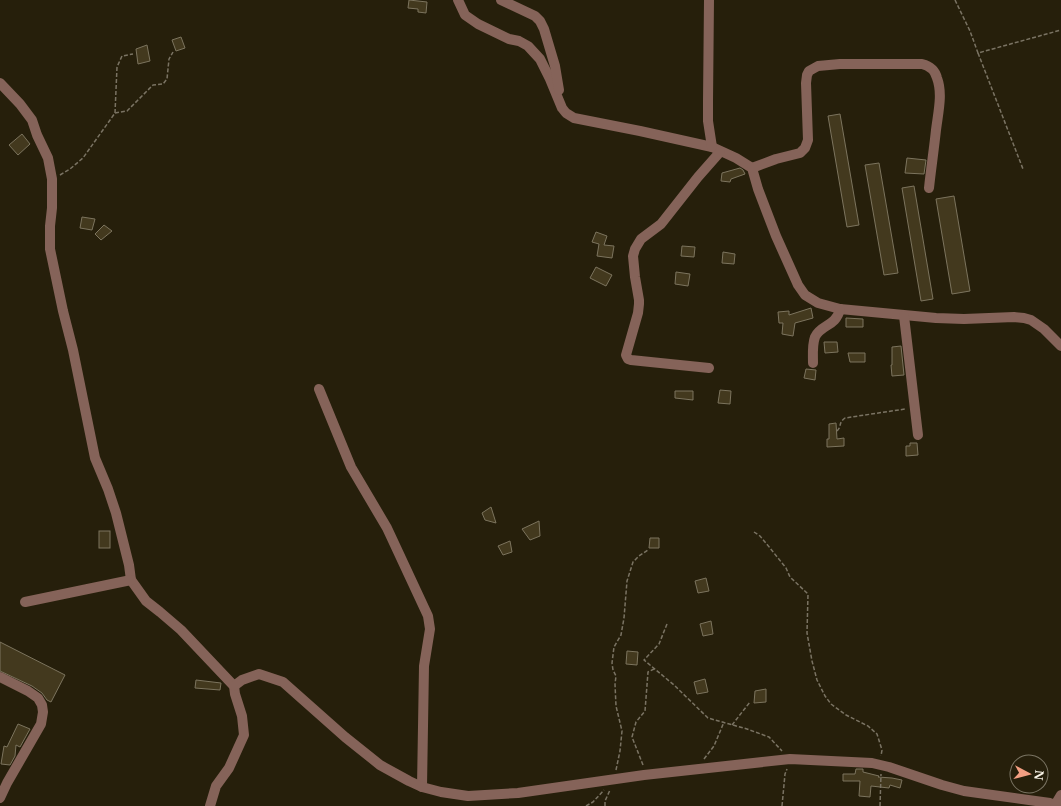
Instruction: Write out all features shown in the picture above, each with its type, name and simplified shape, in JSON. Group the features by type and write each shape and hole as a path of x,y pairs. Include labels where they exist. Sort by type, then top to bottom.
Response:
{"street":[{"path":"458,0 466,15 478,24 509,39 519,41 528,46 540,59 562,108 566,113 574,118 640,131 716,149 736,158 752,168 758,189 776,236 798,285 805,295 818,302 840,309 904,316 950,318 1024,318 1031,320 1044,329 1061,346"},
{"path":"501,0 535,16 540,21 544,29 555,66 562,108"},
{"path":"709,0 708,121 716,149 698,177 661,224 641,239 635,248 633,256 634,277 639,304 638,313 626,355 628,359 631,360 709,368"},
{"path":"752,168 776,159 800,153 805,148 808,140 806,83 807,75 813,68 818,66 840,64 922,64 933,69 940,87 929,188"},
{"path":"0,83 20,104 32,120 37,135 48,158 52,179 50,249 73,350 95,458 116,513 131,580 146,601 181,630 234,686 242,716 244,735 229,768 216,786 210,806"},
{"path":"813,363 813,344 815,336 820,330 837,319 840,309"},
{"path":"904,316 918,435"},
{"path":"320,389 351,467 387,528 428,616 430,629 424,666 422,787"},
{"path":"25,602 131,580"},
{"path":"234,686 242,680 258,674 283,682 345,737 380,765 422,787 440,792 468,796 518,793 646,774 790,759 872,762 964,791 1050,803 1056,806 1061,795"},
{"path":"0,677 28,691 38,698 42,705 43,712 41,724 0,798"}],"path":[{"path":"955,0 970,31 1024,169"},
{"path":"978,53 1061,30"},
{"path":"115,113 127,111 153,85 163,84 167,79 169,59 173,52"},
{"path":"52,179 70,169 83,158 115,113 117,67 122,56 133,54"},
{"path":"837,431 841,421 845,418 915,408"},
{"path":"754,532 760,536 770,548 786,568 790,577 808,594 807,633 817,680 825,696 831,704 846,715 868,726 877,734 882,750 880,806"},
{"path":"605,806 605,801 615,779 622,731 616,706 616,676 612,663 614,647 621,635 627,581 633,562 648,550"},
{"path":"667,624 659,644 644,660 674,685 708,718 769,737 790,759 785,774 782,806"},
{"path":"646,774 632,737 636,722 645,711 648,672 654,669"},
{"path":"732,725 750,702"},
{"path":"694,769 714,746 724,722"},
{"path":"586,806 593,802 604,790"}],"building":[{"path":"409,0 427,2 426,13 418,12 418,9 408,8"},
{"path":"181,37 185,48 176,51 172,40"},
{"path":"147,45 150,61 138,64 136,49"},
{"path":"840,114 859,225 847,227 828,116"},
{"path":"22,134 30,144 18,155 9,145"},
{"path":"907,158 926,160 924,174 905,173"},
{"path":"879,163 898,273 884,275 865,165"},
{"path":"740,168 745,174 731,179 730,182 721,181 722,173"},
{"path":"914,186 933,299 921,301 902,188"},
{"path":"954,196 970,291 952,294 936,199"},
{"path":"82,217 95,219 92,230 80,228"},
{"path":"104,225 112,231 101,240 95,234"},
{"path":"596,232 607,236 604,245 614,246 612,258 597,256 599,244 592,242"},
{"path":"682,246 695,247 694,257 681,256"},
{"path":"723,252 735,254 734,264 722,263"},
{"path":"596,267 612,275 606,286 590,278"},
{"path":"676,272 690,274 688,286 675,284"},
{"path":"811,308 813,318 795,323 793,336 782,334 783,323 779,323 778,312 789,311 789,315"},
{"path":"846,318 863,319 863,327 846,327"},
{"path":"824,342 837,342 838,352 825,353"},
{"path":"901,346 904,375 892,376 892,347"},
{"path":"848,353 865,353 865,362 850,362"},
{"path":"806,369 816,370 815,380 804,378"},
{"path":"720,390 731,391 730,404 718,403"},
{"path":"675,391 693,391 693,400 675,398"},
{"path":"836,423 837,439 844,438 844,446 827,447 827,439 829,439 829,424"},
{"path":"910,443 917,443 918,455 906,456 906,446 910,446"},
{"path":"491,507 496,523 485,520 482,513"},
{"path":"539,521 540,536 530,540 522,529"},
{"path":"99,531 110,531 110,548 99,548"},
{"path":"650,538 659,538 659,548 649,548"},
{"path":"510,541 512,552 503,555 498,546"},
{"path":"706,578 709,591 698,593 695,581"},
{"path":"711,621 713,634 703,636 700,624"},
{"path":"0,642 65,675 51,702 32,686 0,671"},
{"path":"627,651 638,652 637,665 626,664"},
{"path":"705,679 708,692 697,694 694,682"},
{"path":"196,680 221,683 220,690 195,688"},
{"path":"766,689 766,702 754,703 755,691"},
{"path":"18,724 30,729 20,747 16,745 15,756 10,765 1,764 4,746 7,747"},
{"path":"856,769 863,769 863,772 879,776 878,777 902,780 900,788 890,785 889,788 871,786 870,797 859,796 860,781 843,781 843,774 855,774"}]}
